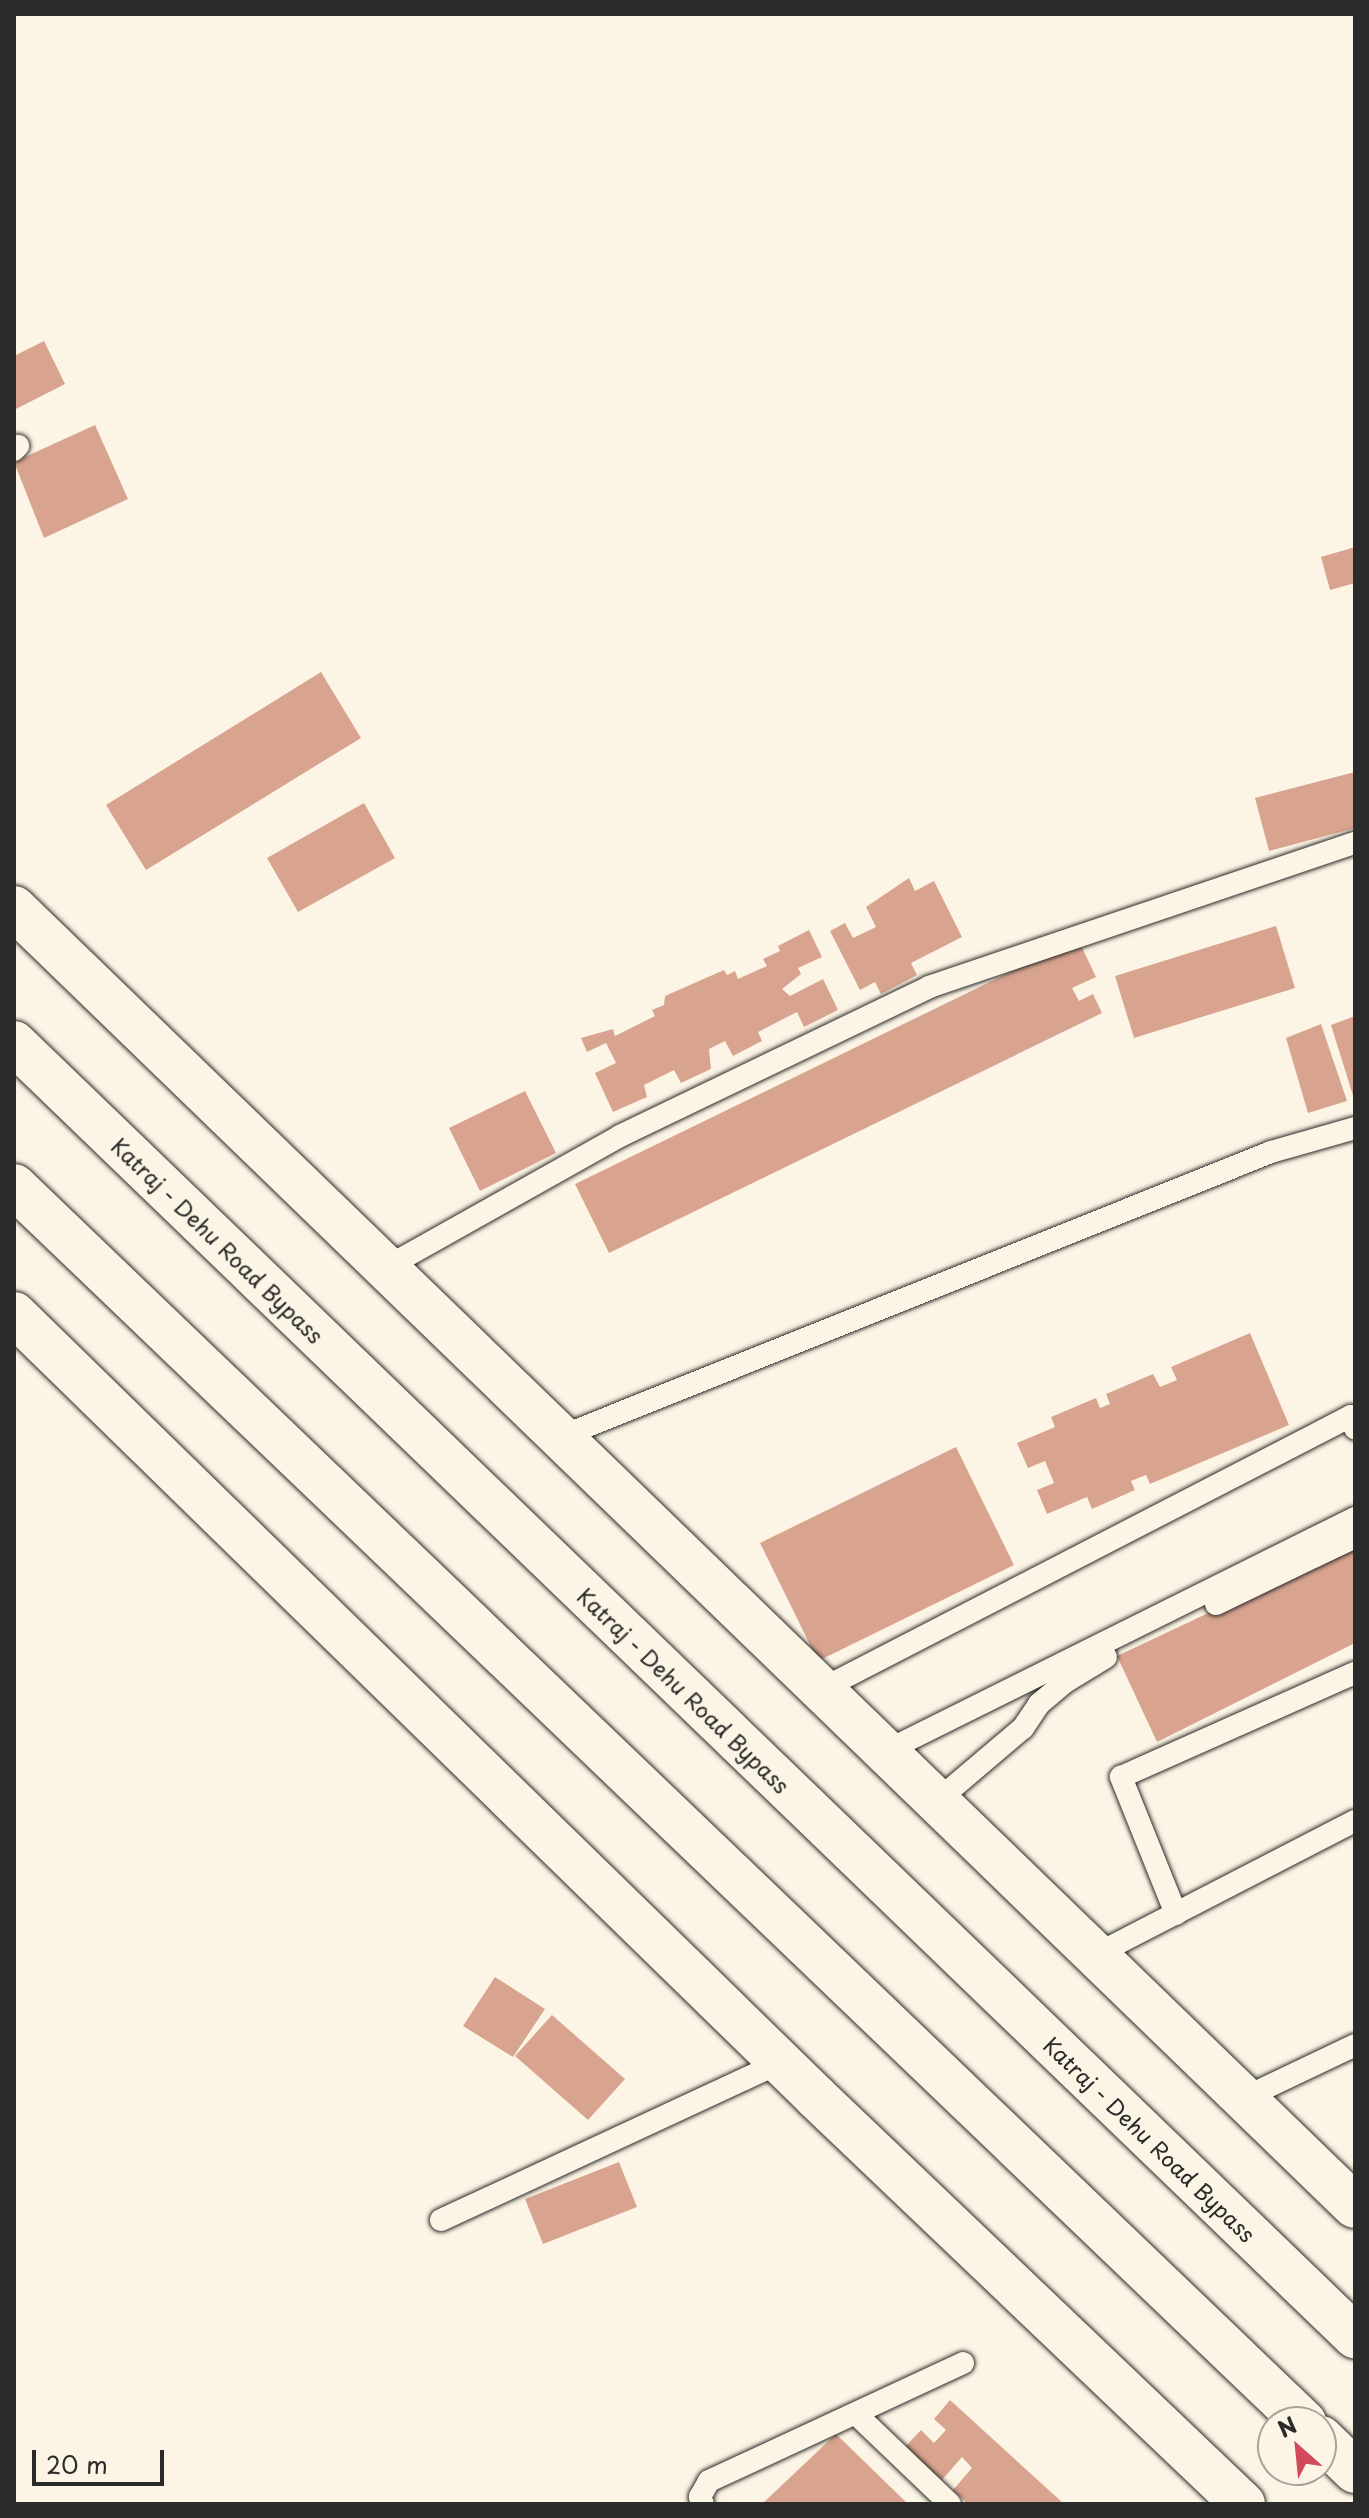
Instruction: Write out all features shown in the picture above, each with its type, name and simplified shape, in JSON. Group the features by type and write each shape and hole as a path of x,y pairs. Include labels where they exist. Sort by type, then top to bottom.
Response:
{"main road":[{"path":"14,908 1355,2206"},
{"name":"Katraj - Dehu Road Bypass","path":"14,1043 1355,2336"},
{"path":"14,1186 1287,2406"},
{"path":"14,1314 781,2062 1243,2504"},
{"path":"1337,2454 1355,2471"}],"lane":[{"path":"385,1268 620,1136 929,987 1355,843"},
{"path":"560,1437 1271,1152 1355,1128"},
{"path":"822,1689 1351,1416 1355,1428"},
{"path":"886,1751 1355,1518"},
{"path":"938,1800 1023,1728 1039,1704 1094,1662 1355,1537"},
{"path":"1176,1914 1121,1777 1355,1673"},
{"path":"1097,1954 1355,1821"},
{"path":"1242,2099 1355,2045"},
{"path":"441,2220 781,2062"},
{"path":"703,2504 700,2497 709,2481 858,2416 963,2363"},
{"path":"858,2416 950,2504"}],"building":[{"path":"44,341 65,384 14,410 14,356"},
{"path":"95,425 128,499 44,538 14,462"},
{"path":"1355,547 1355,583 1330,590 1321,557"},
{"path":"321,672 361,738 146,870 106,805"},
{"path":"1355,772 1355,828 1269,851 1255,798"},
{"path":"364,803 395,858 298,912 267,858"},
{"path":"909,878 915,891 934,881 962,937 911,963 917,975 881,994 875,982 860,990 830,931 845,923 853,938 876,927 866,907"},
{"path":"1276,926 1295,988 1134,1038 1115,976"},
{"path":"809,930 822,957 798,968 801,974 782,989 790,996 823,979 838,1010 804,1027 797,1012 758,1032 762,1041 733,1056 725,1041 709,1049 711,1069 681,1083 674,1070 644,1085 647,1097 613,1112 595,1073 616,1063 606,1043 587,1052 581,1038 613,1029 615,1036 655,1016 652,1010 664,1005 665,996 724,970 727,975 735,971 738,979 767,966 763,959 780,951 778,946"},
{"path":"1078,939 1096,977 1072,988 1079,1001 1093,994 1102,1013 609,1253 575,1184"},
{"path":"1355,1016 1355,1099 1354,1099 1331,1025"},
{"path":"1321,1024 1347,1101 1308,1113 1286,1038"},
{"path":"525,1091 556,1153 480,1191 449,1128"},
{"path":"1250,1333 1289,1425 1150,1484 1146,1475 1131,1481 1135,1490 1092,1509 1087,1497 1047,1514 1037,1490 1054,1483 1045,1461 1028,1468 1017,1443 1055,1427 1051,1417 1096,1398 1100,1408 1110,1404 1106,1394 1153,1374 1160,1387 1177,1380 1171,1367"},
{"path":"956,1447 1014,1565 818,1661 760,1543"},
{"path":"1355,1544 1355,1643 1157,1742 1117,1656"},
{"path":"495,1977 545,2009 513,2057 463,2026"},
{"path":"552,2015 625,2079 588,2120 515,2056"},
{"path":"619,2162 637,2207 543,2244 525,2199"},
{"path":"950,2400 1064,2504 968,2504 953,2490 972,2468 962,2457 942,2480 935,2474 932,2478 901,2451 921,2430 934,2443 946,2430 934,2419"},
{"path":"836,2434 908,2504 762,2504"}]}
